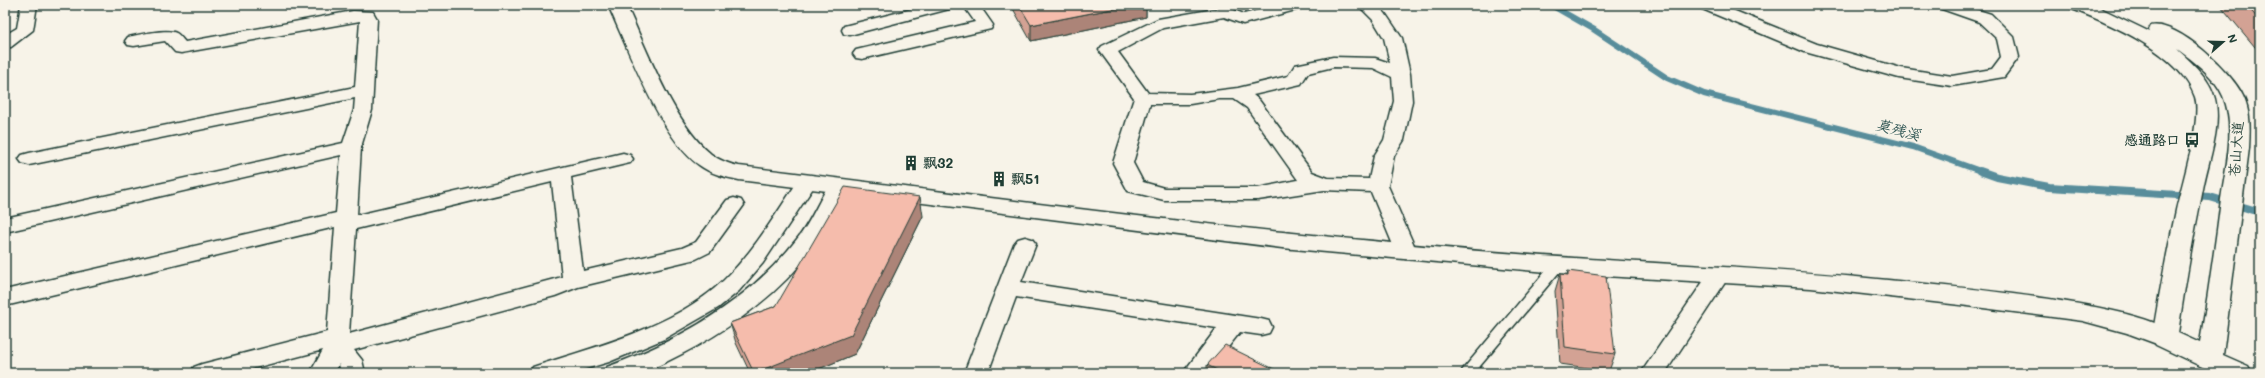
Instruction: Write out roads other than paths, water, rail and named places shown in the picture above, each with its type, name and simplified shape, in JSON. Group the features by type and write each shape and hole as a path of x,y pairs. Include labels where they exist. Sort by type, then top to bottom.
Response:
{"street":[{"path":"5,43 25,30 29,5"},
{"path":"617,5 667,108 693,149 704,159 719,168 739,173 1282,240 1558,265 1811,280 2036,305 2101,317 2165,338 2239,373"},
{"path":"850,30 947,5"},
{"path":"862,54 985,25 971,5"},
{"path":"1143,98 1108,50 1129,41 1158,24 1206,14 1226,12 1243,19 1297,5"},
{"path":"1366,5 1379,16 1393,38 1401,74 1404,101 1394,140 1384,156 1378,186 1406,252"},
{"path":"1706,5 1811,48 1899,73 1952,81 1998,73 2010,58 2005,37 1985,18 1945,5"},
{"path":"2078,5 2111,18 2143,36 2167,52 2198,83 2206,98 2206,128 2199,150 2175,273 2165,338"},
{"name":"苍山大道","path":"2108,5 2142,21 2180,43 2205,63 2233,94 2238,111 2237,160 2222,284 2210,359"},
{"path":"134,41 170,36 181,48 353,16 367,16 369,19 361,121 351,147 337,344 322,373"},
{"path":"1143,98 1190,99 1219,94 1238,93 1296,80 1302,69 1333,62 1352,64 1375,63 1401,74"},
{"path":"29,159 364,91"},
{"path":"1238,93 1253,104 1305,176 1326,184"},
{"path":"1143,98 1123,163 1135,186 1164,194 1258,194 1294,187 1326,184 1378,186"},
{"path":"5,225 351,147"},
{"path":"5,298 623,159"},
{"path":"561,174 574,281"},
{"path":"541,373 617,351 669,328 716,299 736,282 751,264 807,182"},
{"path":"615,373 659,356 690,340 723,319 781,272 805,244 838,186"},
{"path":"202,373 337,344 555,288 574,281 688,254 703,247 734,205"},
{"path":"976,373 1025,244"},
{"path":"751,264 781,272"},
{"path":"1653,373 1719,275"},
{"path":"1009,288 1261,327"},
{"path":"1195,373 1234,323"},
{"path":"337,344 350,360 353,373"}],"lane":[{"path":"1467,373 1558,265"}],"waterway":[{"name":"莫残溪","path":"1551,5 1593,29 1667,78 1704,94 1913,147 1983,172"},
{"name":"莫残溪","path":"1980,171 1997,177 2049,187 2210,197 2260,212"}],"place":[{"name":"感通路口","path":"2192,140"},
{"name":"飘32","path":"911,163"},
{"name":"飘51","path":"999,179"}]}
